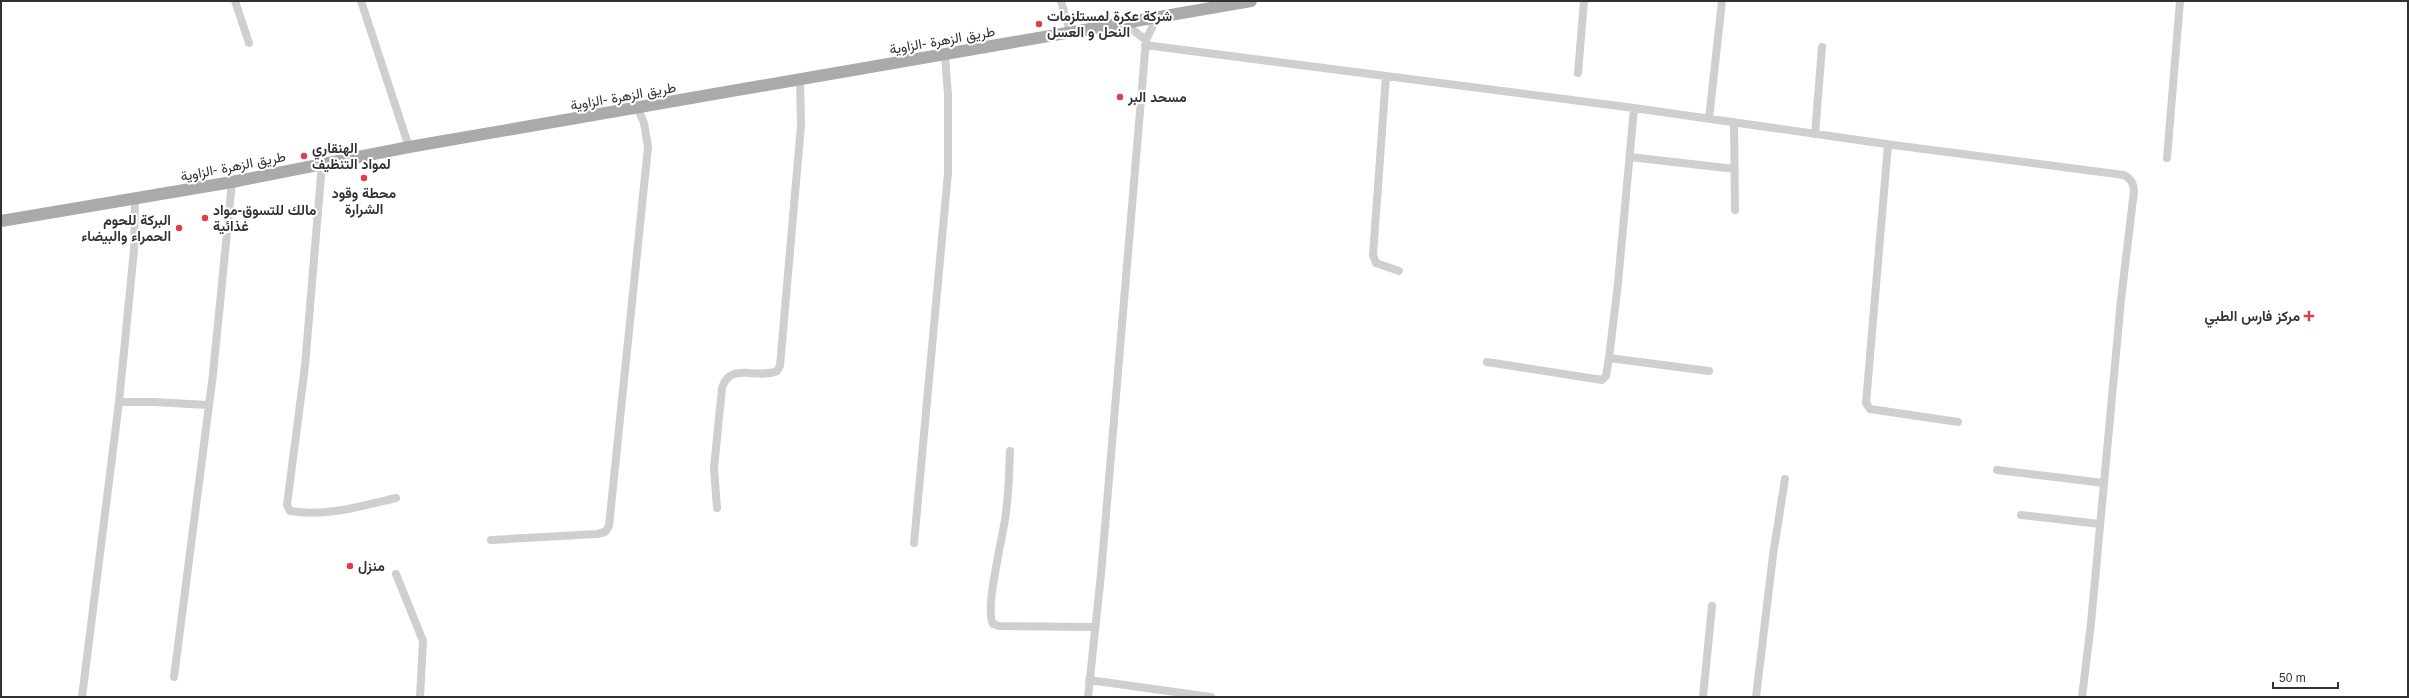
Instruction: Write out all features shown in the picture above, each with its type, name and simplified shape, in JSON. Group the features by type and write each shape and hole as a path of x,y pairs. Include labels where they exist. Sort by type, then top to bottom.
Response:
{"main road":[{"name":"طريق الزهرة -الزاوية","path":"1,221 232,182 410,147 638,109 1070,32 1156,19 1251,1"}],"street":[{"path":"235,1 249,43"},
{"path":"361,1 410,147"},
{"path":"1061,1 1070,32"},
{"path":"1578,73 1584,1"},
{"path":"1709,119 1722,1"},
{"path":"2167,158 2180,1"},
{"path":"1088,697 1146,43 1156,19"},
{"path":"1125,24 1146,43 1634,108 1888,145 2124,175 2133,183 2091,623 2082,697"},
{"path":"1815,134 1822,48"},
{"path":"914,543 948,173 948,95 945,54"},
{"path":"1386,76 1373,255 1376,262 1399,270"},
{"path":"717,508 714,468 724,379 729,374 737,373 772,373 777,371 780,366 801,124 800,80"},
{"path":"1487,362 1602,380 1606,376 1634,108"},
{"path":"491,540 597,534 605,532 609,526 648,147 646,128 638,109"},
{"path":"1734,122 1736,210"},
{"path":"1888,145 1866,403 1870,409 1958,422"},
{"path":"1630,157 1735,169"},
{"path":"322,164 305,366 287,505 290,510 297,512 336,512 396,498"},
{"path":"174,677 185,602 213,374 232,182"},
{"path":"82,697 119,402 134,250 136,198"},
{"path":"1609,358 1709,371"},
{"path":"119,402 208,405"},
{"path":"1010,451 1006,512 991,601 990,619 993,624 999,626 1095,627"},
{"path":"1997,470 2104,483"},
{"path":"1756,697 1773,555 1785,479"},
{"path":"2021,515 2100,524"},
{"path":"396,574 423,641 420,697"},
{"path":"1703,697 1712,606"},
{"path":"1089,680 1211,697"}],"place":[{"name":"شركة عكرة لمستلزمات النحل و العسل","path":"1039,24"},
{"name":"مسحد البر","path":"1120,97"},
{"name":"الهنقاري لمواد التنظيف","path":"304,156"},
{"name":"محطة وقود الشرارة","path":"364,178"},
{"name":"مالك للتسوق-مواد غذائية","path":"205,218"},
{"name":"البركة للحوم الحمراء والبيضاء","path":"179,228"},
{"name":"مركز فارس الطبي","path":"2309,316"},
{"name":"منزل","path":"350,566"}]}
